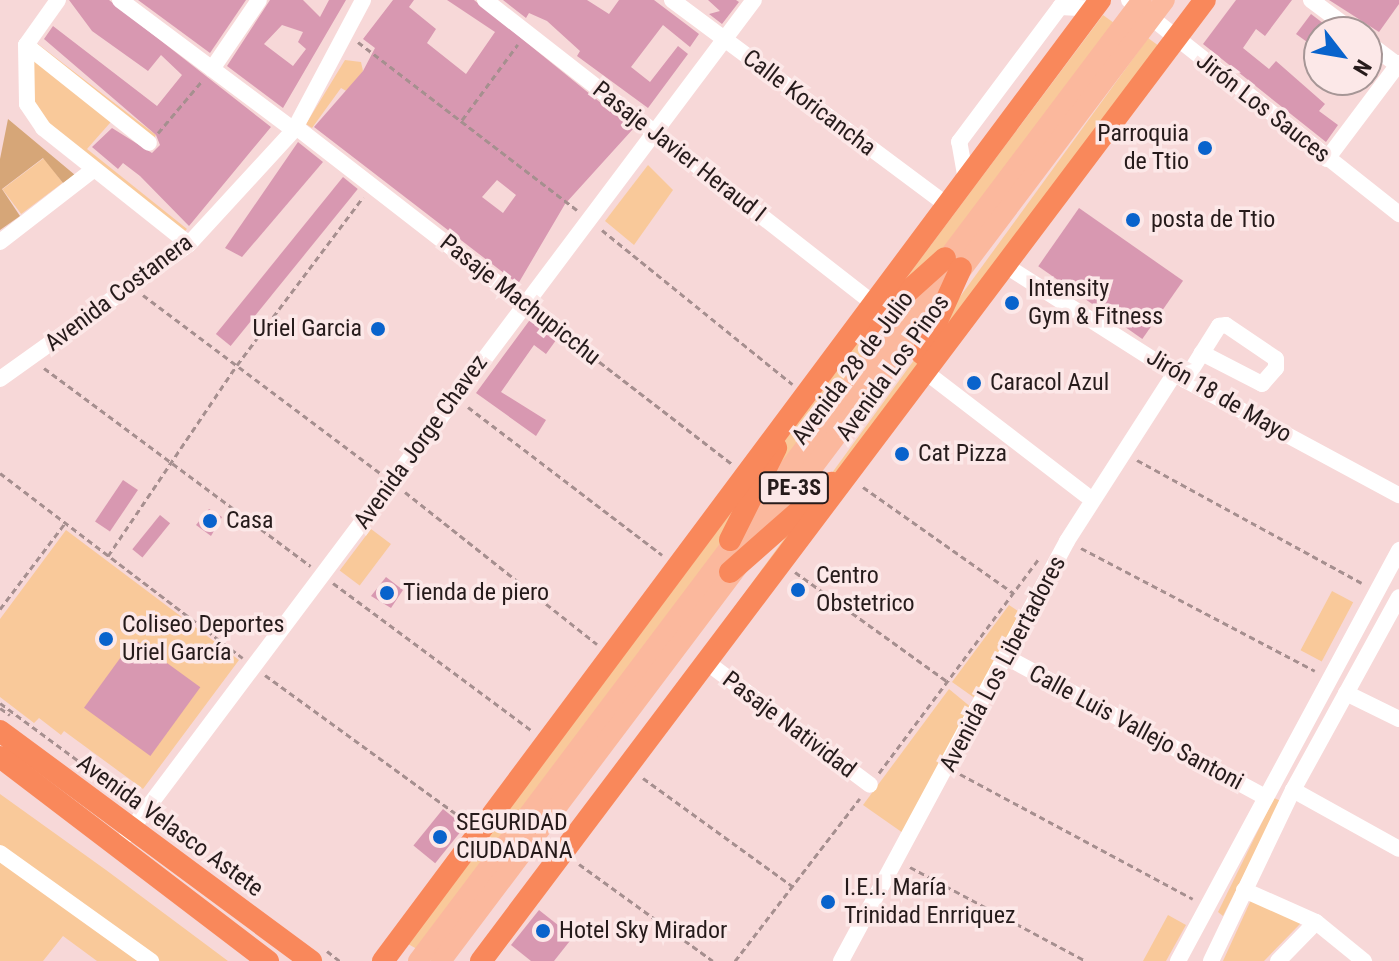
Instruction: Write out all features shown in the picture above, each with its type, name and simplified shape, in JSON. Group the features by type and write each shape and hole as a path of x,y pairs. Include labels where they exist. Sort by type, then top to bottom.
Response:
{"highway":[{"name":"Avenida Los Pinos","path":"490,958 784,564 923,370 1205,0"},
{"name":"Avenida 28 de Julio","path":"383,961 675,565 1097,4"},
{"path":"827,364 953,263"},
{"path":"883,425 953,263"},
{"path":"730,540 795,407"},
{"path":"730,572 861,456"},
{"name":"Avenida Velasco Astete","path":"0,731 268,961"},
{"name":"Avenida Velasco Astete","path":"0,757 311,961"}],"main road":[{"name":"Avenida 28 de Julio","path":"426,959 730,572 1140,6 1165,0"},
{"name":"Avenida 28 de Julio","path":"426,959 730,540 953,263"}],"street":[{"path":"58,0 26,45 27,104 43,128 189,244"},
{"name":"Pasaje Machupicchu","path":"120,0 372,184 523,303"},
{"path":"212,69 259,0"},
{"name":"Avenida Costanera","path":"0,379 134,288 189,244 295,128 363,0"},
{"name":"Pasaje Javier Heraud I","path":"485,0 873,303"},
{"name":"Calle Koricancha","path":"672,0 947,205"},
{"name":"Avenida Jorge Chavez","path":"125,838 523,303 754,0"},
{"path":"1311,0 1332,16"},
{"name":"Jirón Los Sauces","path":"1140,6 1177,40 1399,214"},
{"path":"26,45 149,143"},
{"path":"1327,159 1398,64"},
{"path":"0,242 94,169"},
{"name":"Jirón 18 de Mayo","path":"1003,264 1180,376 1399,495"},
{"name":"Avenida Los Libertadores","path":"841,961 949,768 1067,541 1123,453 1180,376 1202,353"},
{"path":"923,370 1086,495"},
{"path":"1178,961 1399,550"},
{"path":"1211,961 1293,790 1397,604"},
{"name":"Calle Luis Vallejo Santoni","path":"1008,658 1265,797"},
{"name":"Pasaje Natividad","path":"709,664 870,785"},
{"path":"1346,693 1399,719"},
{"path":"1293,790 1399,849"},
{"path":"0,853 151,961"},
{"path":"1244,890 1316,922 1364,961"},
{"path":"1278,961 1316,922"}],"path":[{"path":"462,120 527,31"},
{"path":"149,143 212,69"},
{"path":"108,556 237,365 372,184"},
{"path":"134,288 392,482 609,654"},
{"name":"Pasaje Machupicchu","path":"523,303 744,474"},
{"path":"31,358 544,741"},
{"path":"454,396 675,565"},
{"path":"1123,453 1376,590"},
{"path":"0,473 254,667 479,830"},
{"path":"847,476 1013,593"},
{"path":"0,609 65,523"},
{"path":"1067,541 1329,678"},
{"path":"735,961 1050,544"},
{"path":"784,564 948,682"},
{"path":"0,703 146,811"},
{"path":"949,768 1207,907"},
{"path":"631,769 792,886"},
{"path":"566,855 713,961"},
{"path":"897,861 1086,961"}],"shaded area":[{"path":"1103,15 1114,23 417,949 408,944"},
{"path":"1148,38 1159,46 495,961 477,961"},
{"path":"38,44 156,135 152,141 117,115 87,149 187,229 179,237 23,109 28,60"},
{"path":"345,60 361,62 363,71 348,92 341,88 312,128 306,124"},
{"path":"8,119 75,175 63,183 43,158 2,189 20,216 0,230 0,159"},
{"path":"44,158 63,183 21,214 2,189"},
{"path":"648,165 673,190 634,245 605,221"},
{"path":"371,529 391,544 360,586 340,571"},
{"name":"Coliseo Deportes Uriel García","path":"66,530 239,660 143,789 64,731 61,735 39,718 34,723 0,697 0,619"},
{"path":"1332,591 1353,602 1322,661 1301,650"},
{"path":"1009,605 1021,613 976,699 952,682"},
{"path":"949,689 972,708 903,833 863,805"},
{"path":"0,794 228,961 97,961 63,936 43,961 0,961"},
{"path":"1274,798 1281,801 1223,916 1218,912"},
{"path":"1251,900 1301,923 1264,961 1223,961"},
{"path":"1168,915 1186,925 1166,961 1143,961"}],"building":[{"path":"69,0 109,0 271,127 189,226 140,176 123,163 118,169 92,147 112,128 152,153 160,145 156,135 44,39 53,26 157,106 182,75 161,55 148,71 92,31"},
{"path":"138,0 246,0 210,53"},
{"path":"270,0 303,0 320,17 329,0 346,0 283,108 227,66","holes":["282,25 303,32 298,42 306,49 293,66 264,44"]},
{"path":"393,0 414,0 409,7 436,29 427,43 466,74 495,32 447,0 474,0 633,129 565,204 518,284 314,127 363,71 375,48 363,39","holes":["497,180 516,195 503,213 482,197"]},
{"path":"503,0 587,0 609,14 619,0 654,0 699,34 690,47 663,25 631,67 650,82 678,46 688,54 648,108 577,56 580,51 547,21 529,13 526,18"},
{"path":"708,0 739,2 722,24 709,14 720,11"},
{"path":"1236,0 1292,0 1265,36 1256,29 1243,48 1269,69 1276,61 1303,85 1303,96 1316,96 1325,104 1319,111 1338,125 1326,142 1203,44"},
{"path":"1329,0 1399,0 1383,26 1383,16 1354,16"},
{"path":"1303,25 1303,39 1296,34"},
{"path":"298,142 323,162 242,257 225,248"},
{"path":"343,177 358,189 231,346 216,334"},
{"path":"1079,208 1183,281 1142,339 1038,266"},
{"path":"532,317 559,336 546,354 534,345 501,392 546,420 536,436 476,393"},
{"path":"123,480 138,490 110,532 95,521"},
{"name":"Casa","path":"209,509 222,517 211,536 196,525"},
{"path":"160,515 170,523 142,557 132,549"},
{"name":"Tienda de piero","path":"386,577 403,590 391,608 371,596"},
{"path":"134,639 200,687 150,756 84,708"},
{"name":"SEGURIDAD CIUDADANA","path":"443,809 465,827 435,863 413,846"},
{"path":"539,910 573,937 554,961 531,961 511,945"}],"place":[{"name":"Parroquia de Ttio","path":"1205,148"},
{"name":"posta de Ttio","path":"1133,220"},
{"name":"Intensity Gym & Fitness","path":"1012,303"},
{"name":"Uriel Garcia","path":"378,329"},
{"name":"Caracol Azul","path":"974,383"},
{"name":"Cat Pizza","path":"902,454"},
{"name":"Casa","path":"210,521"},
{"name":"Centro Obstetrico","path":"798,590"},
{"name":"Tienda de piero","path":"387,593"},
{"name":"Coliseo Deportes Uriel García","path":"106,639"},
{"name":"SEGURIDAD CIUDADANA","path":"440,837"},
{"name":"I.E.I. María Trinidad Enrriquez","path":"828,902"},
{"name":"Hotel Sky Mirador","path":"543,931"}]}
